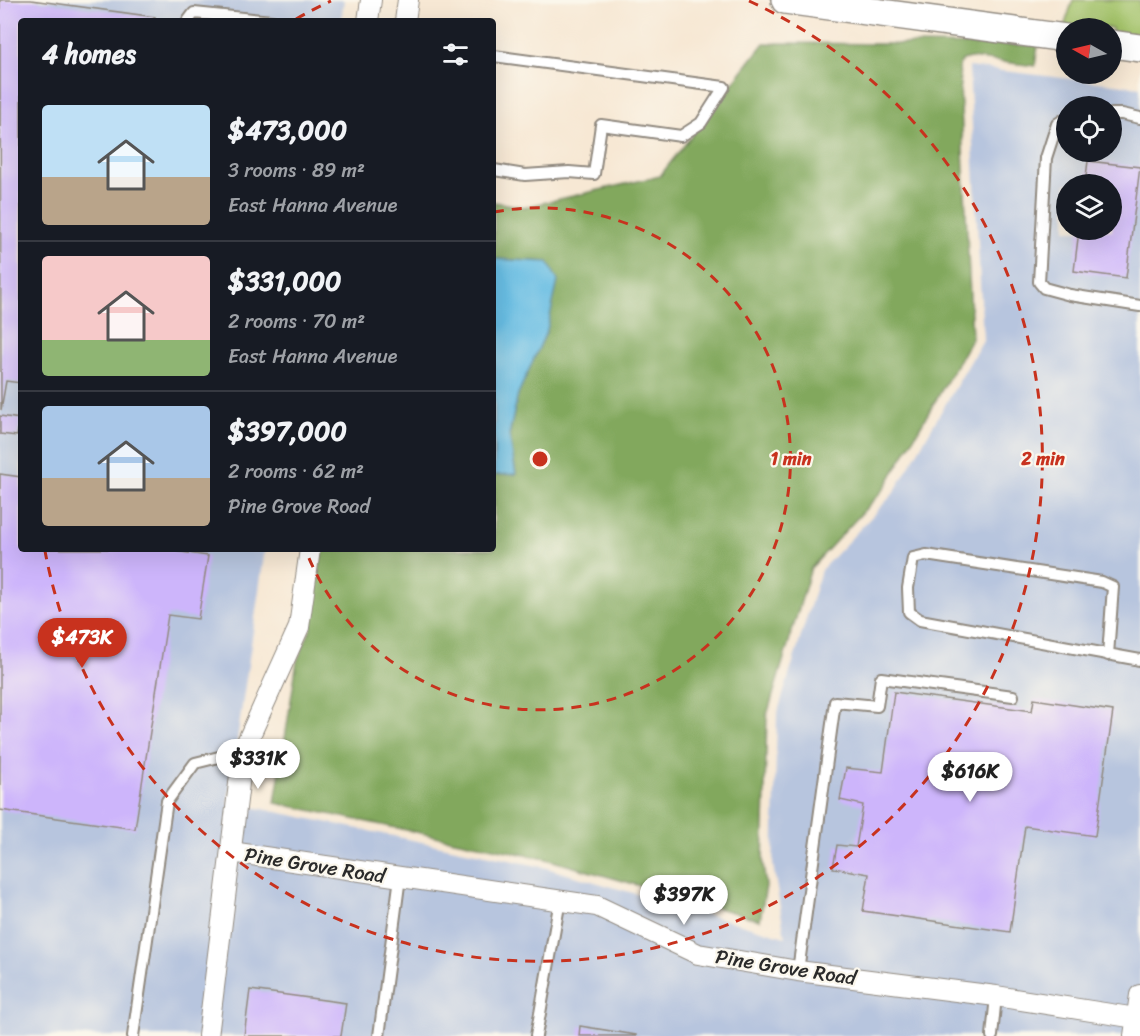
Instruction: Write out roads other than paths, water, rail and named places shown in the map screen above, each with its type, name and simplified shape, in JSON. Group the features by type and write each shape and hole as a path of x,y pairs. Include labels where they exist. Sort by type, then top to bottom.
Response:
{"street":[{"path":"368,18 371,0"},
{"path":"405,18 408,0"},
{"path":"785,0 1056,37"},
{"path":"1122,45 1140,48"},
{"path":"208,1036 243,751 299,627 310,552"},
{"name":"Pine Grove Road","path":"231,852 597,906 698,954 798,971 996,996 1135,1027"},
{"path":"1135,1027 1140,995"}],"lane":[{"path":"190,18 194,13 243,18"},
{"path":"496,56 724,87 702,123 681,136 601,125 594,174 569,172 525,175 496,170"},
{"path":"1122,114 1140,118"},
{"path":"1056,127 1046,158 1039,282 1044,288 1070,295 1140,306"},
{"path":"1108,655 1113,587 1102,582 926,555 913,558 908,588 909,612 920,620 1108,655 1140,660"},
{"path":"798,971 835,702 877,706 881,678 1013,696"},
{"path":"133,1036 167,801 195,763 243,751"},
{"path":"379,1036 400,878"},
{"path":"536,1036 560,900"},
{"path":"992,1036 996,996"}],"water":[{"path":"496,259 548,262 558,281 547,330 518,394 509,435 516,474 496,475"}]}
